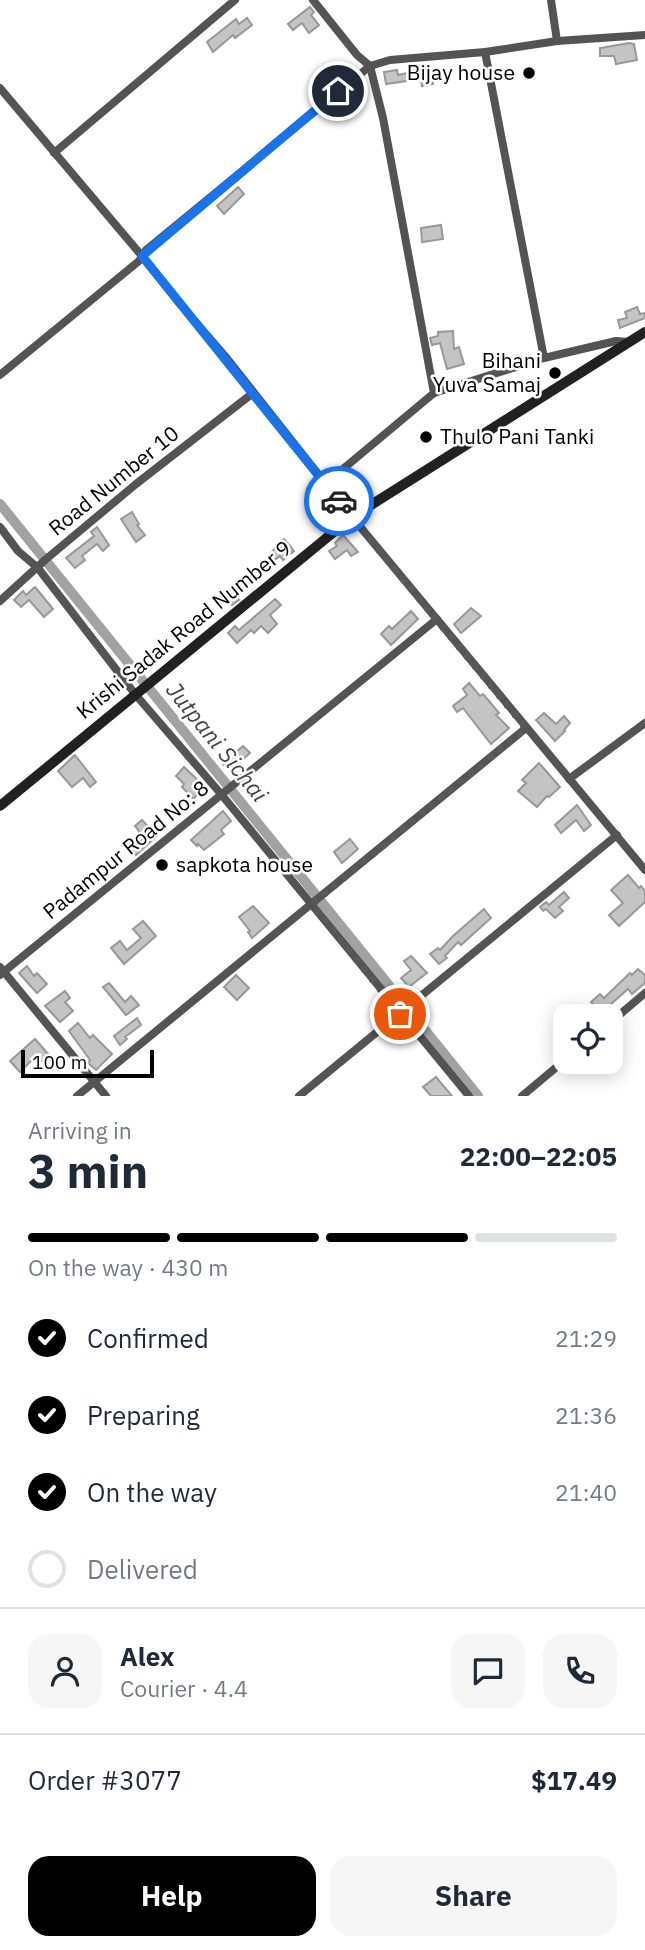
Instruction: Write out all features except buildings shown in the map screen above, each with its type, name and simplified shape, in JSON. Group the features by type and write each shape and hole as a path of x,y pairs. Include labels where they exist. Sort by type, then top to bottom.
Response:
{"street":[{"path":"54,153 235,0"},
{"path":"313,0 357,55 370,66 383,118 433,393"},
{"path":"551,0 557,41"},
{"path":"0,375 370,66 390,60 485,52 557,41 645,35"},
{"path":"485,52 544,358"},
{"path":"0,88 142,256 352,517 645,870"},
{"name":"Krishi Sadak Road Number 9","path":"0,806 352,517 645,332"},
{"path":"325,484 433,393 544,358 616,341 629,342"},
{"name":"Road Number 10","path":"0,601 136,484 253,393"},
{"path":"0,527 18,551 38,568 135,694 221,794 469,1096"},
{"name":"Padampur Road No: 8","path":"1,971 120,880 221,794 437,619"},
{"path":"569,779 645,723"},
{"path":"77,1096 526,728"},
{"path":"299,1096 617,835"},
{"path":"1,971 106,1096"},
{"path":"623,1012 645,993"},
{"path":"522,1096 553,1070"}],"waterway":[{"name":"Jutpani Sichai","path":"0,504 404,1004"},
{"name":"Jutpani Sichai","path":"412,1014 478,1096"}],"way so far":[{"path":"339,501 526,728 312,904 400,1014"}],"place":[{"name":"Bijay house","path":"529,73"},
{"name":"Bihani Yuva Samaj","path":"555,373"},
{"name":"Thulo Pani Tanki","path":"426,437"},
{"name":"sapkota house","path":"162,865"}],"route":[{"path":"338,91 142,256 339,501"}]}
